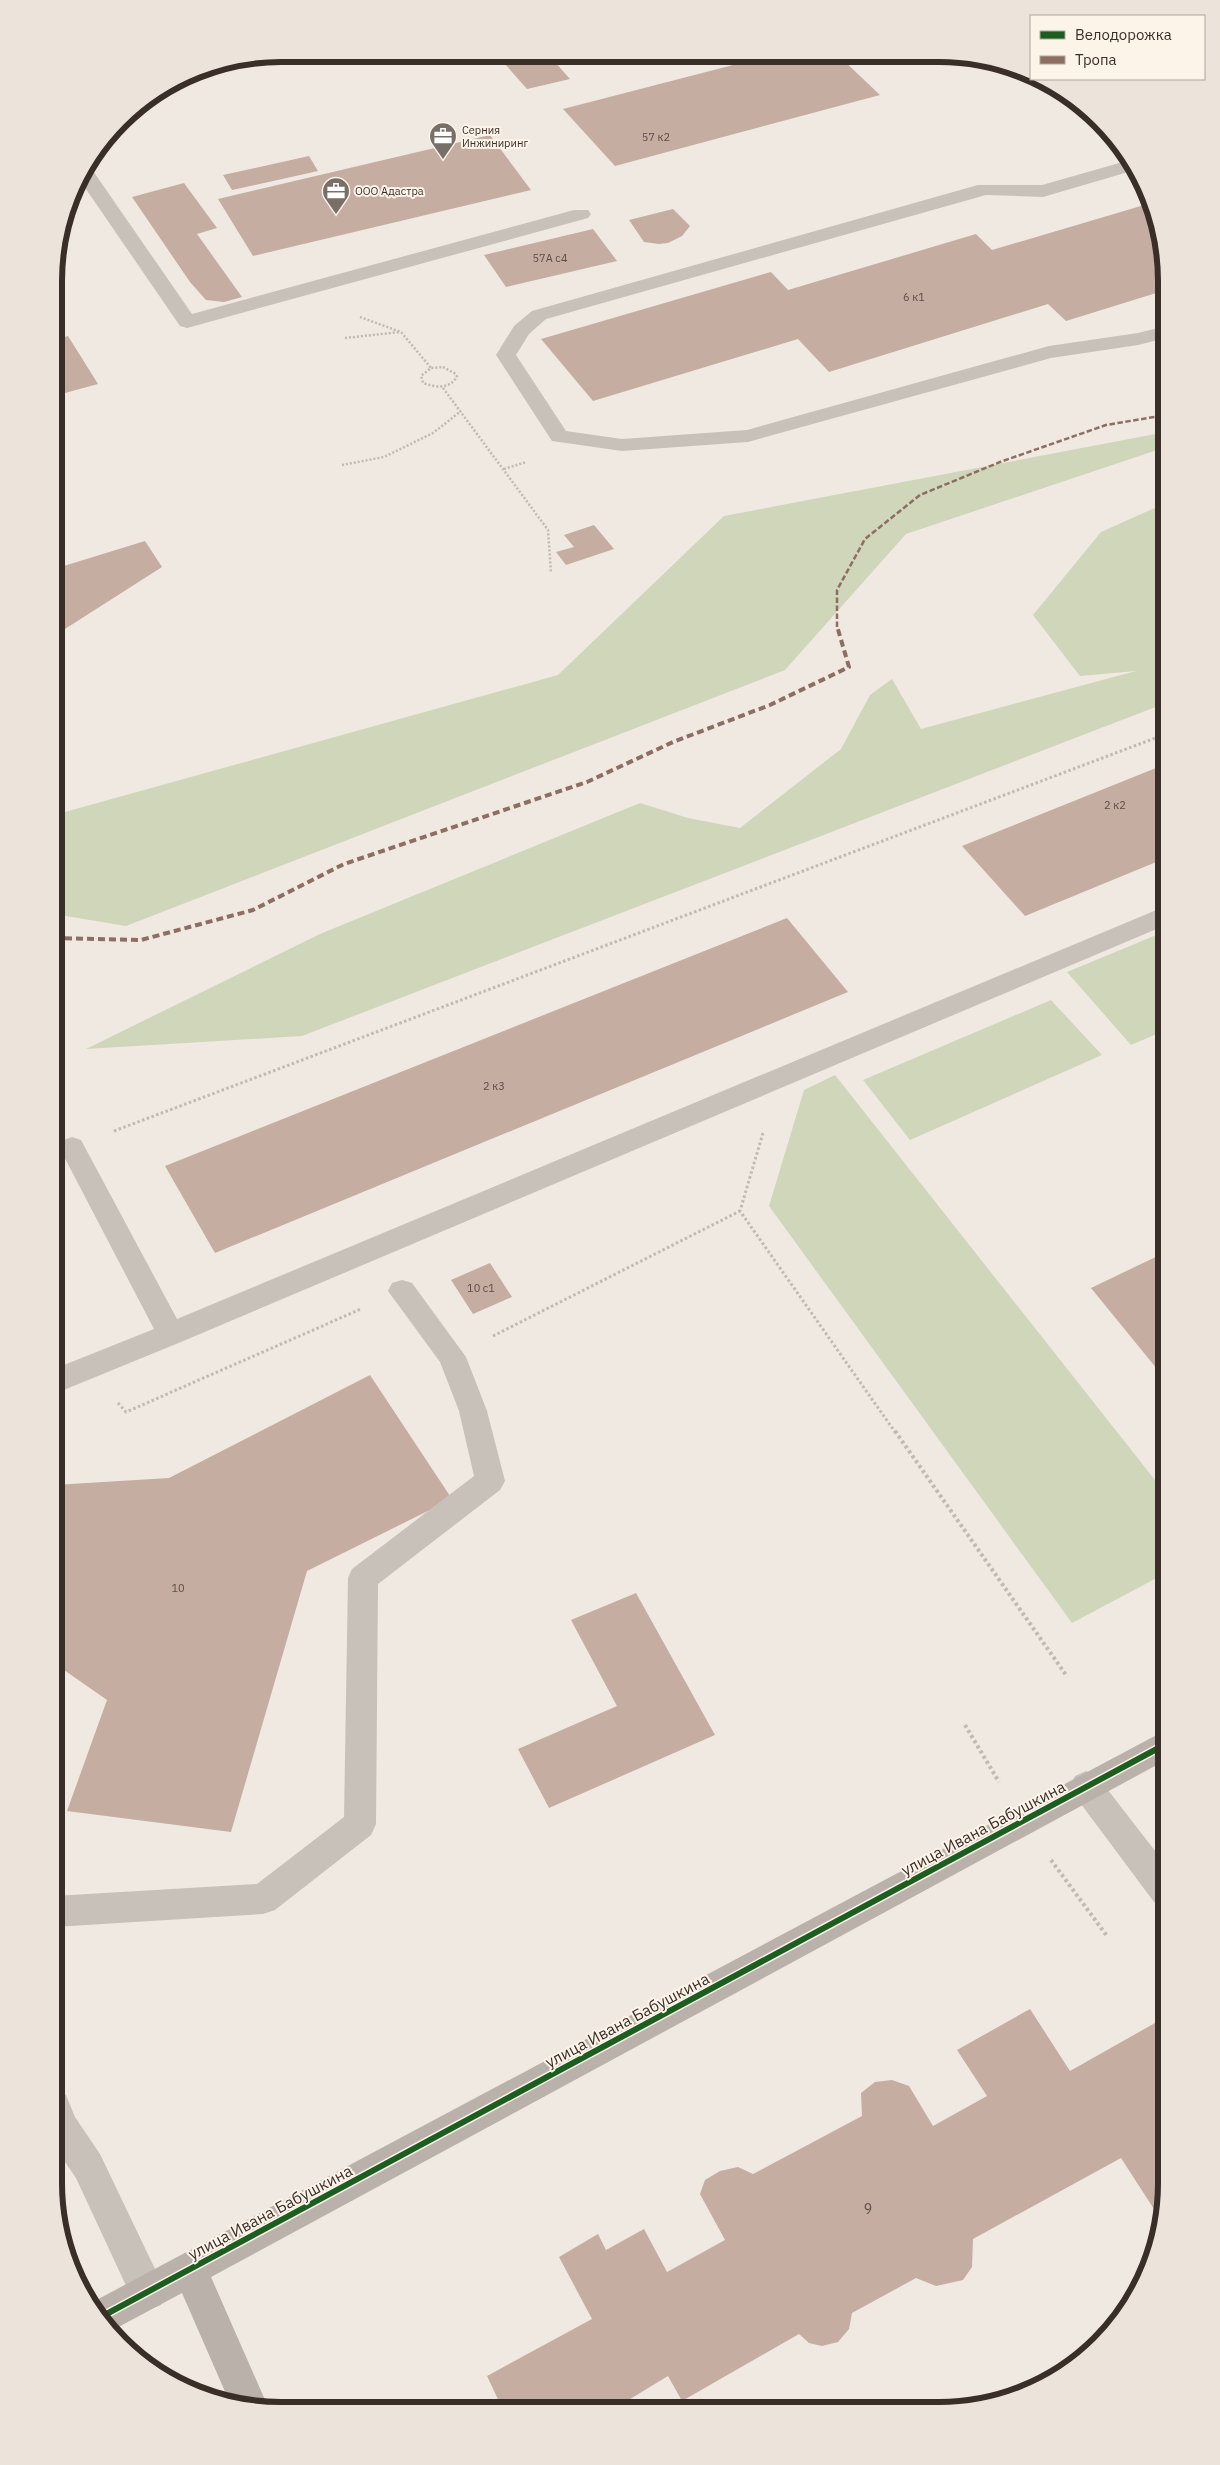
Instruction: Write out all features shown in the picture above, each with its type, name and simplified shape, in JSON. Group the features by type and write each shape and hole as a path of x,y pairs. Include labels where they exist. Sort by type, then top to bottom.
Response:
{"street":[{"name":"улица Ивана Бабушкина","path":"106,2314 1158,1748"},
{"path":"190,2270 247,2400"}],"lane":[{"path":"1125,167 1043,191 985,189 539,316 521,330 506,355 560,436 622,445 748,436 1048,352 1138,339 1158,334"},
{"path":"88,179 187,322 581,214"},
{"path":"62,1379 1158,918"},
{"path":"72,1147 171,1334"},
{"path":"62,1912 263,1899 360,1824 363,1578 490,1481 473,1411 452,1357 402,1291"},
{"path":"1086,1786 1158,1880"},
{"path":"62,2126 88,2166 148,2292"}],"path":[{"path":"359,317 367,318 401,332 431,368"},
{"path":"345,338 401,332"},
{"path":"443,367 456,374 456,380 443,388 432,388 423,383 421,376 431,368 443,367"},
{"path":"443,388 548,530 551,572"},
{"path":"342,465 384,457 433,433 461,411"},
{"path":"72,1147 1158,737"},
{"path":"452,1357 740,1211 780,1078"},
{"path":"740,1211 1066,1675"},
{"path":"126,1412 402,1291"}],"green space":[{"path":"1158,434 1158,450 906,534 785,670 126,926 62,915 62,813 558,675 724,516"},
{"path":"1158,507 1158,706 302,1036 86,1049 320,934 640,803 688,818 740,828 841,749 870,695 892,679 921,729 1136,671 1080,676 1033,615 1101,532"},
{"path":"1158,934 1158,1033 1131,1045 1067,972"},
{"path":"1051,1000 1102,1055 910,1140 863,1080"},
{"path":"835,1075 1158,1484 1158,1577 1072,1623 769,1206 804,1090"}],"building":[{"path":"503,62 555,62 570,79 527,89"},
{"path":"745,62 845,62 880,95 615,166 563,109"},
{"path":"490,135 531,190 253,256 218,199"},
{"path":"309,156 318,171 232,190 223,175"},
{"path":"184,183 217,228 197,234 242,297 224,302 206,300 190,282 132,197"},
{"path":"1144,205 1156,253 1158,292 1066,321 1048,304 829,372 798,339 593,401 541,339 771,272 788,290 976,234 992,250"},
{"path":"673,209 690,226 682,236 668,243 644,242 629,220"},
{"path":"593,229 617,261 506,287 484,255"},
{"path":"68,336 98,384 62,394 62,338"},
{"path":"594,525 614,549 566,565 556,552 574,547 564,535"},
{"path":"145,541 162,567 62,631 62,567"},
{"path":"1158,767 1158,861 1025,916 962,846"},
{"path":"787,918 848,992 215,1253 165,1166"},
{"path":"1158,1256 1158,1370 1091,1288"},
{"path":"490,1263 512,1297 473,1314 451,1280"},
{"path":"370,1375 452,1499 307,1571 231,1832 67,1811 107,1700 62,1669 62,1485 169,1478"},
{"path":"636,1593 715,1735 549,1808 518,1749 617,1706 571,1620"},
{"path":"1030,2009 1070,2071 1155,2023 1158,2027 1158,2184 1156,2212 1121,2158 973,2239 972,2267 963,2280 936,2286 916,2278 852,2313 849,2329 838,2342 822,2346 809,2343 799,2334 682,2401 668,2376 625,2402 499,2402 487,2376 592,2319 559,2257 598,2234 606,2250 644,2229 667,2272 725,2240 700,2194 705,2180 720,2171 738,2167 753,2174 862,2116 861,2093 875,2082 892,2080 909,2086 933,2126 987,2096 957,2050"}],"marked path":[{"path":"62,938 141,940 253,910 344,864 587,782 673,742 770,705 849,667 837,630 837,590 865,539 920,495 1000,462 1106,425 1158,416"}],"cycle path":[{"path":"106,2314 1158,1748"}],"place":[{"name":"Серния Инжиниринг","path":"443,160"},
{"name":"ООО Адастра","path":"336,215"}]}
